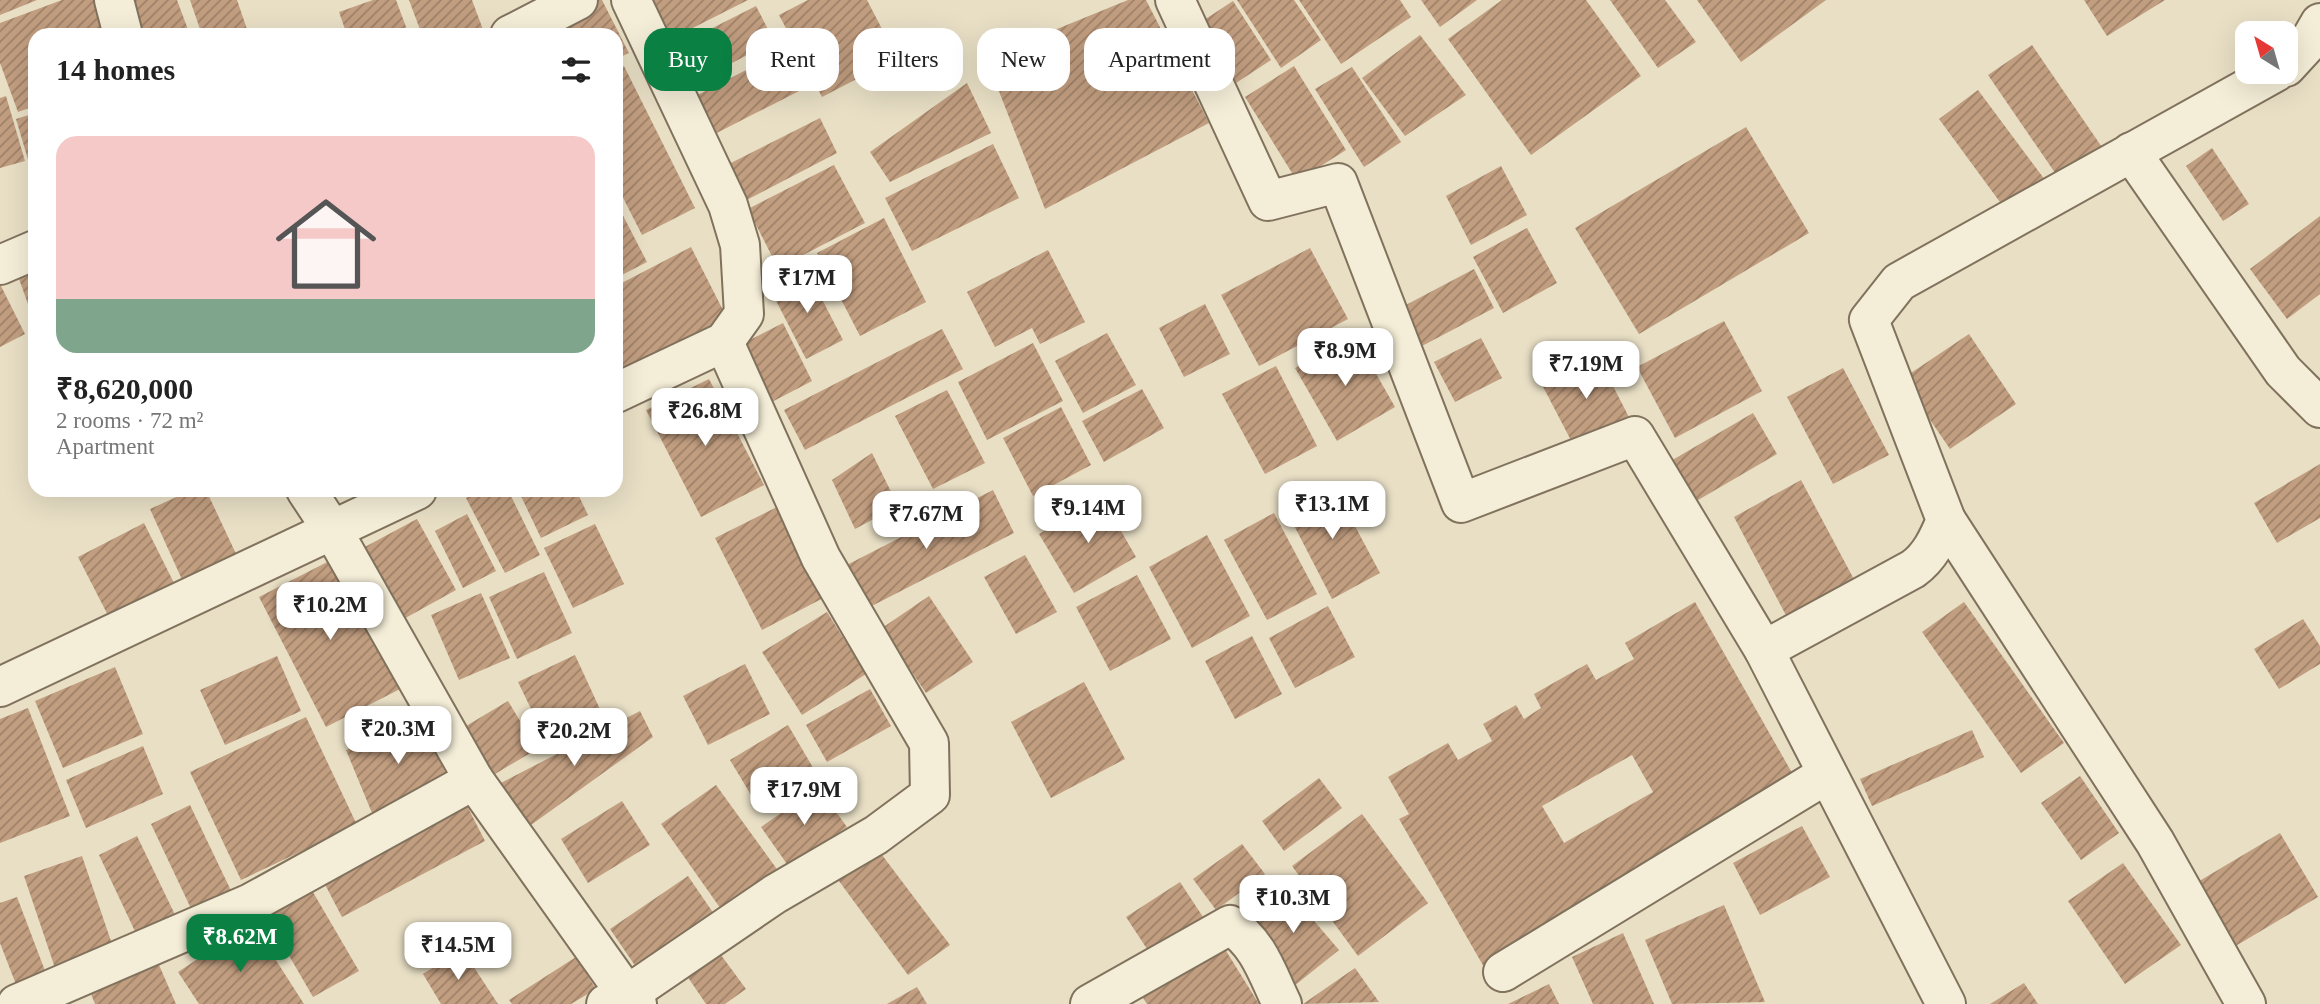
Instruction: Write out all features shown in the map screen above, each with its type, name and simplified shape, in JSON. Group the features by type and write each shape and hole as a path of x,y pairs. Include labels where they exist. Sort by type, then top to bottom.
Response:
{"street":[{"path":"114,0 121,28"},
{"path":"524,28 578,0"},
{"path":"623,390 724,342 744,314 740,245 728,205 631,0"},
{"path":"1175,0 1268,201 1338,183 1461,503 1635,436 1764,650 1946,1004"},
{"path":"2298,54 2320,23"},
{"path":"2246,1004 2155,842 1946,520 1869,320 1899,282 2254,84"},
{"path":"2131,152 2283,372 2320,408"},
{"path":"0,265 28,253"},
{"path":"311,497 333,531 474,780 623,1001 775,894 876,835 930,795 929,743 821,558 724,342"},
{"path":"0,687 403,497"},
{"path":"1764,650 1923,562 1936,544 1946,520"},
{"path":"1503,972 1827,774"},
{"path":"17,1004 251,903 474,780"},
{"path":"1090,1004 1230,925 1242,933 1258,953 1282,1004"}],"building":[{"path":"0,0 37,0 0,15"},
{"path":"62,0 100,0 110,28 28,28 28,108 18,112 0,63 0,23"},
{"path":"121,0 177,0 187,28 131,28"},
{"path":"190,0 237,0 247,28 200,28"},
{"path":"373,0 396,0 406,28 345,28 339,12"},
{"path":"409,0 472,0 482,28 419,28"},
{"path":"591,0 602,0 616,28 546,28"},
{"path":"636,0 748,0 693,28 650,28"},
{"path":"808,0 867,0 881,28 853,28 853,81 839,88 839,28 786,28 779,15"},
{"path":"1128,0 1146,0 1160,28 1084,28 1084,91 1193,91 1209,123 1045,209 999,91 1070,91 1070,28 1059,28"},
{"path":"1237,0 1294,0 1321,40 1281,68"},
{"path":"1299,0 1400,0 1411,17 1341,64"},
{"path":"1421,0 1477,0 1440,27"},
{"path":"1502,0 1586,0 1641,76 1531,155 1448,39"},
{"path":"1610,0 1665,0 1696,42 1658,68"},
{"path":"1697,0 1826,0 1741,62"},
{"path":"2084,0 2165,0 2107,36"},
{"path":"1233,1 1271,60 1236,83 1235,28 1201,28 1198,24"},
{"path":"756,6 767,28 746,28 746,56 732,63 732,28 712,28"},
{"path":"1420,35 1466,95 1405,136 1362,78"},
{"path":"623,41 629,53 623,56"},
{"path":"2032,45 2106,153 2062,183 1988,75"},
{"path":"623,66 695,208 642,235 623,198"},
{"path":"1294,66 1346,150 1297,181 1245,97"},
{"path":"1352,67 1401,142 1364,167 1315,89"},
{"path":"746,70 746,91 799,91 701,141 682,103 705,91 732,91 732,77"},
{"path":"967,83 991,133 890,182 870,152 956,91 963,91 963,86"},
{"path":"1978,90 2048,184 2008,213 1939,119"},
{"path":"819,91 834,91 822,97"},
{"path":"6,96 25,161 0,168 0,98"},
{"path":"28,115 28,160 16,119"},
{"path":"820,118 837,153 735,206 717,170"},
{"path":"1746,127 1809,233 1639,334 1575,228"},
{"path":"993,144 1019,198 912,251 885,198"},
{"path":"2212,148 2249,204 2223,221 2186,166"},
{"path":"834,165 865,223 778,268 748,209"},
{"path":"1501,166 1527,215 1471,245 1446,196"},
{"path":"623,216 647,262 623,274"},
{"path":"2320,216 2320,294 2287,319 2250,269"},
{"path":"884,218 926,302 860,336 817,253"},
{"path":"1527,228 1557,283 1503,313 1473,257"},
{"path":"691,247 728,320 623,373 623,282"},
{"path":"1310,248 1348,319 1259,366 1221,295"},
{"path":"1048,250 1085,322 1040,344 1032,328 995,347 967,292"},
{"path":"1474,269 1494,308 1422,346 1402,307"},
{"path":"28,272 28,304 18,276"},
{"path":"808,272 843,340 806,359 771,291"},
{"path":"0,284 25,334 0,347"},
{"path":"1205,304 1230,354 1184,377 1159,328"},
{"path":"1724,321 1762,391 1675,438 1637,367"},
{"path":"783,323 812,381 768,404 738,346"},
{"path":"942,329 963,369 805,450 784,410"},
{"path":"1107,333 1136,385 1083,413 1055,361"},
{"path":"1969,334 2016,404 1950,449 1902,379"},
{"path":"1354,335 1395,407 1337,441 1295,368"},
{"path":"1481,338 1502,378 1455,402 1434,362"},
{"path":"1033,343 1063,401 987,440 958,382"},
{"path":"1596,353 1631,421 1576,450 1540,381"},
{"path":"1276,366 1317,446 1265,474 1222,394"},
{"path":"1843,368 1889,455 1833,484 1787,397"},
{"path":"709,379 764,485 701,517 646,410"},
{"path":"1142,389 1164,428 1104,462 1082,421"},
{"path":"947,390 985,463 933,489 895,416"},
{"path":"1061,407 1091,465 1033,496 1003,438"},
{"path":"1753,413 1777,454 1693,503 1669,462"},
{"path":"872,453 898,506 855,529 832,480"},
{"path":"2320,464 2320,518 2277,543 2254,503"},
{"path":"1801,480 1857,585 1789,621 1734,517"},
{"path":"1332,483 1380,573 1332,599 1285,508"},
{"path":"993,490 1014,533 860,612 839,569"},
{"path":"177,497 209,497 238,558 184,584 150,509"},
{"path":"511,497 540,555 505,573 466,498"},
{"path":"521,497 579,497 588,515 541,538"},
{"path":"1102,498 1136,557 1074,593 1039,534"},
{"path":"785,503 831,594 762,630 715,538"},
{"path":"1274,513 1317,594 1267,620 1224,540"},
{"path":"467,514 496,571 463,588 435,531"},
{"path":"417,519 456,590 400,621 361,549"},
{"path":"144,523 180,595 115,629 78,557"},
{"path":"595,524 624,584 573,608 544,548"},
{"path":"1207,535 1250,616 1192,648 1149,567"},
{"path":"1025,555 1057,612 1016,634 984,577"},
{"path":"335,558 402,688 326,727 259,597"},
{"path":"544,572 572,633 517,659 489,597"},
{"path":"1137,575 1171,639 1110,671 1076,607"},
{"path":"481,593 510,658 459,680 431,615"},
{"path":"929,596 973,662 926,693 882,628"},
{"path":"1695,602 1808,801 1492,981 1399,819 1409,814 1388,777 1448,743 1458,760 1492,741 1483,724 1516,705 1524,719 1541,708 1534,694 1587,664 1596,680 1634,659 1625,643","holes":["1632,755 1653,792 1564,843 1542,806"]},
{"path":"1964,602 2064,743 2021,773 1922,632"},
{"path":"1328,606 1355,657 1295,688 1269,638"},
{"path":"827,612 866,674 802,715 762,652"},
{"path":"2303,619 2320,646 2320,664 2279,689 2254,649"},
{"path":"1252,636 1282,694 1235,719 1205,661"},
{"path":"575,655 605,720 549,746 518,682"},
{"path":"277,656 301,711 225,745 200,690"},
{"path":"745,664 770,714 708,745 683,696"},
{"path":"115,667 143,734 63,768 35,701"},
{"path":"1084,682 1125,759 1051,798 1011,722"},
{"path":"870,689 891,726 827,762 806,725"},
{"path":"508,701 537,749 485,780 456,732"},
{"path":"28,708 70,816 0,843 0,719"},
{"path":"640,711 653,737 531,825 497,785"},
{"path":"306,717 357,825 241,880 190,772"},
{"path":"424,718 449,782 372,813 346,750"},
{"path":"788,725 815,771 757,805 730,760"},
{"path":"1972,730 1984,757 1872,806 1860,779"},
{"path":"143,746 163,794 86,828 66,780"},
{"path":"2080,776 2119,833 2081,860 2041,803"},
{"path":"1319,778 1342,808 1284,851 1262,821"},
{"path":"716,785 779,872 723,912 661,824"},
{"path":"818,787 847,827 789,867 761,827"},
{"path":"464,800 485,841 342,917 320,875"},
{"path":"622,801 650,845 588,883 561,839"},
{"path":"190,805 235,899 195,917 151,824"},
{"path":"1362,814 1428,903 1358,956 1292,866"},
{"path":"1802,826 1830,877 1760,915 1733,863"},
{"path":"2280,833 2318,897 2234,947 2196,883"},
{"path":"137,836 179,923 140,942 99,855"},
{"path":"1242,844 1265,874 1216,910 1193,879"},
{"path":"876,847 950,945 908,975 836,877"},
{"path":"82,856 113,947 55,968 24,876"},
{"path":"2123,863 2181,945 2125,984 2068,901"},
{"path":"688,876 716,917 638,970 610,929"},
{"path":"1180,882 1207,923 1153,958 1126,917"},
{"path":"310,887 359,971 313,997 265,914"},
{"path":"1285,887 1339,950 1294,986 1249,912"},
{"path":"17,897 47,976 17,987 0,943 0,903"},
{"path":"1724,905 1765,1002 1672,1004 1645,940"},
{"path":"252,923 304,1004 199,1004 178,972"},
{"path":"1623,933 1654,1004 1593,1004 1572,957"},
{"path":"1223,946 1259,1004 1147,1004 1143,998"},
{"path":"462,949 498,1004 441,1004 423,974"},
{"path":"718,951 746,989 725,1004 706,1004 685,973"},
{"path":"576,957 596,989 571,1004 512,1004 509,1000"},
{"path":"159,965 176,1004 95,1004 91,994"},
{"path":"1355,968 1379,1002 1303,1004"},
{"path":"2024,983 2038,1004 1990,1004"},
{"path":"1549,984 1559,1004 1508,1004"},
{"path":"917,987 927,1004 887,1004"}]}
